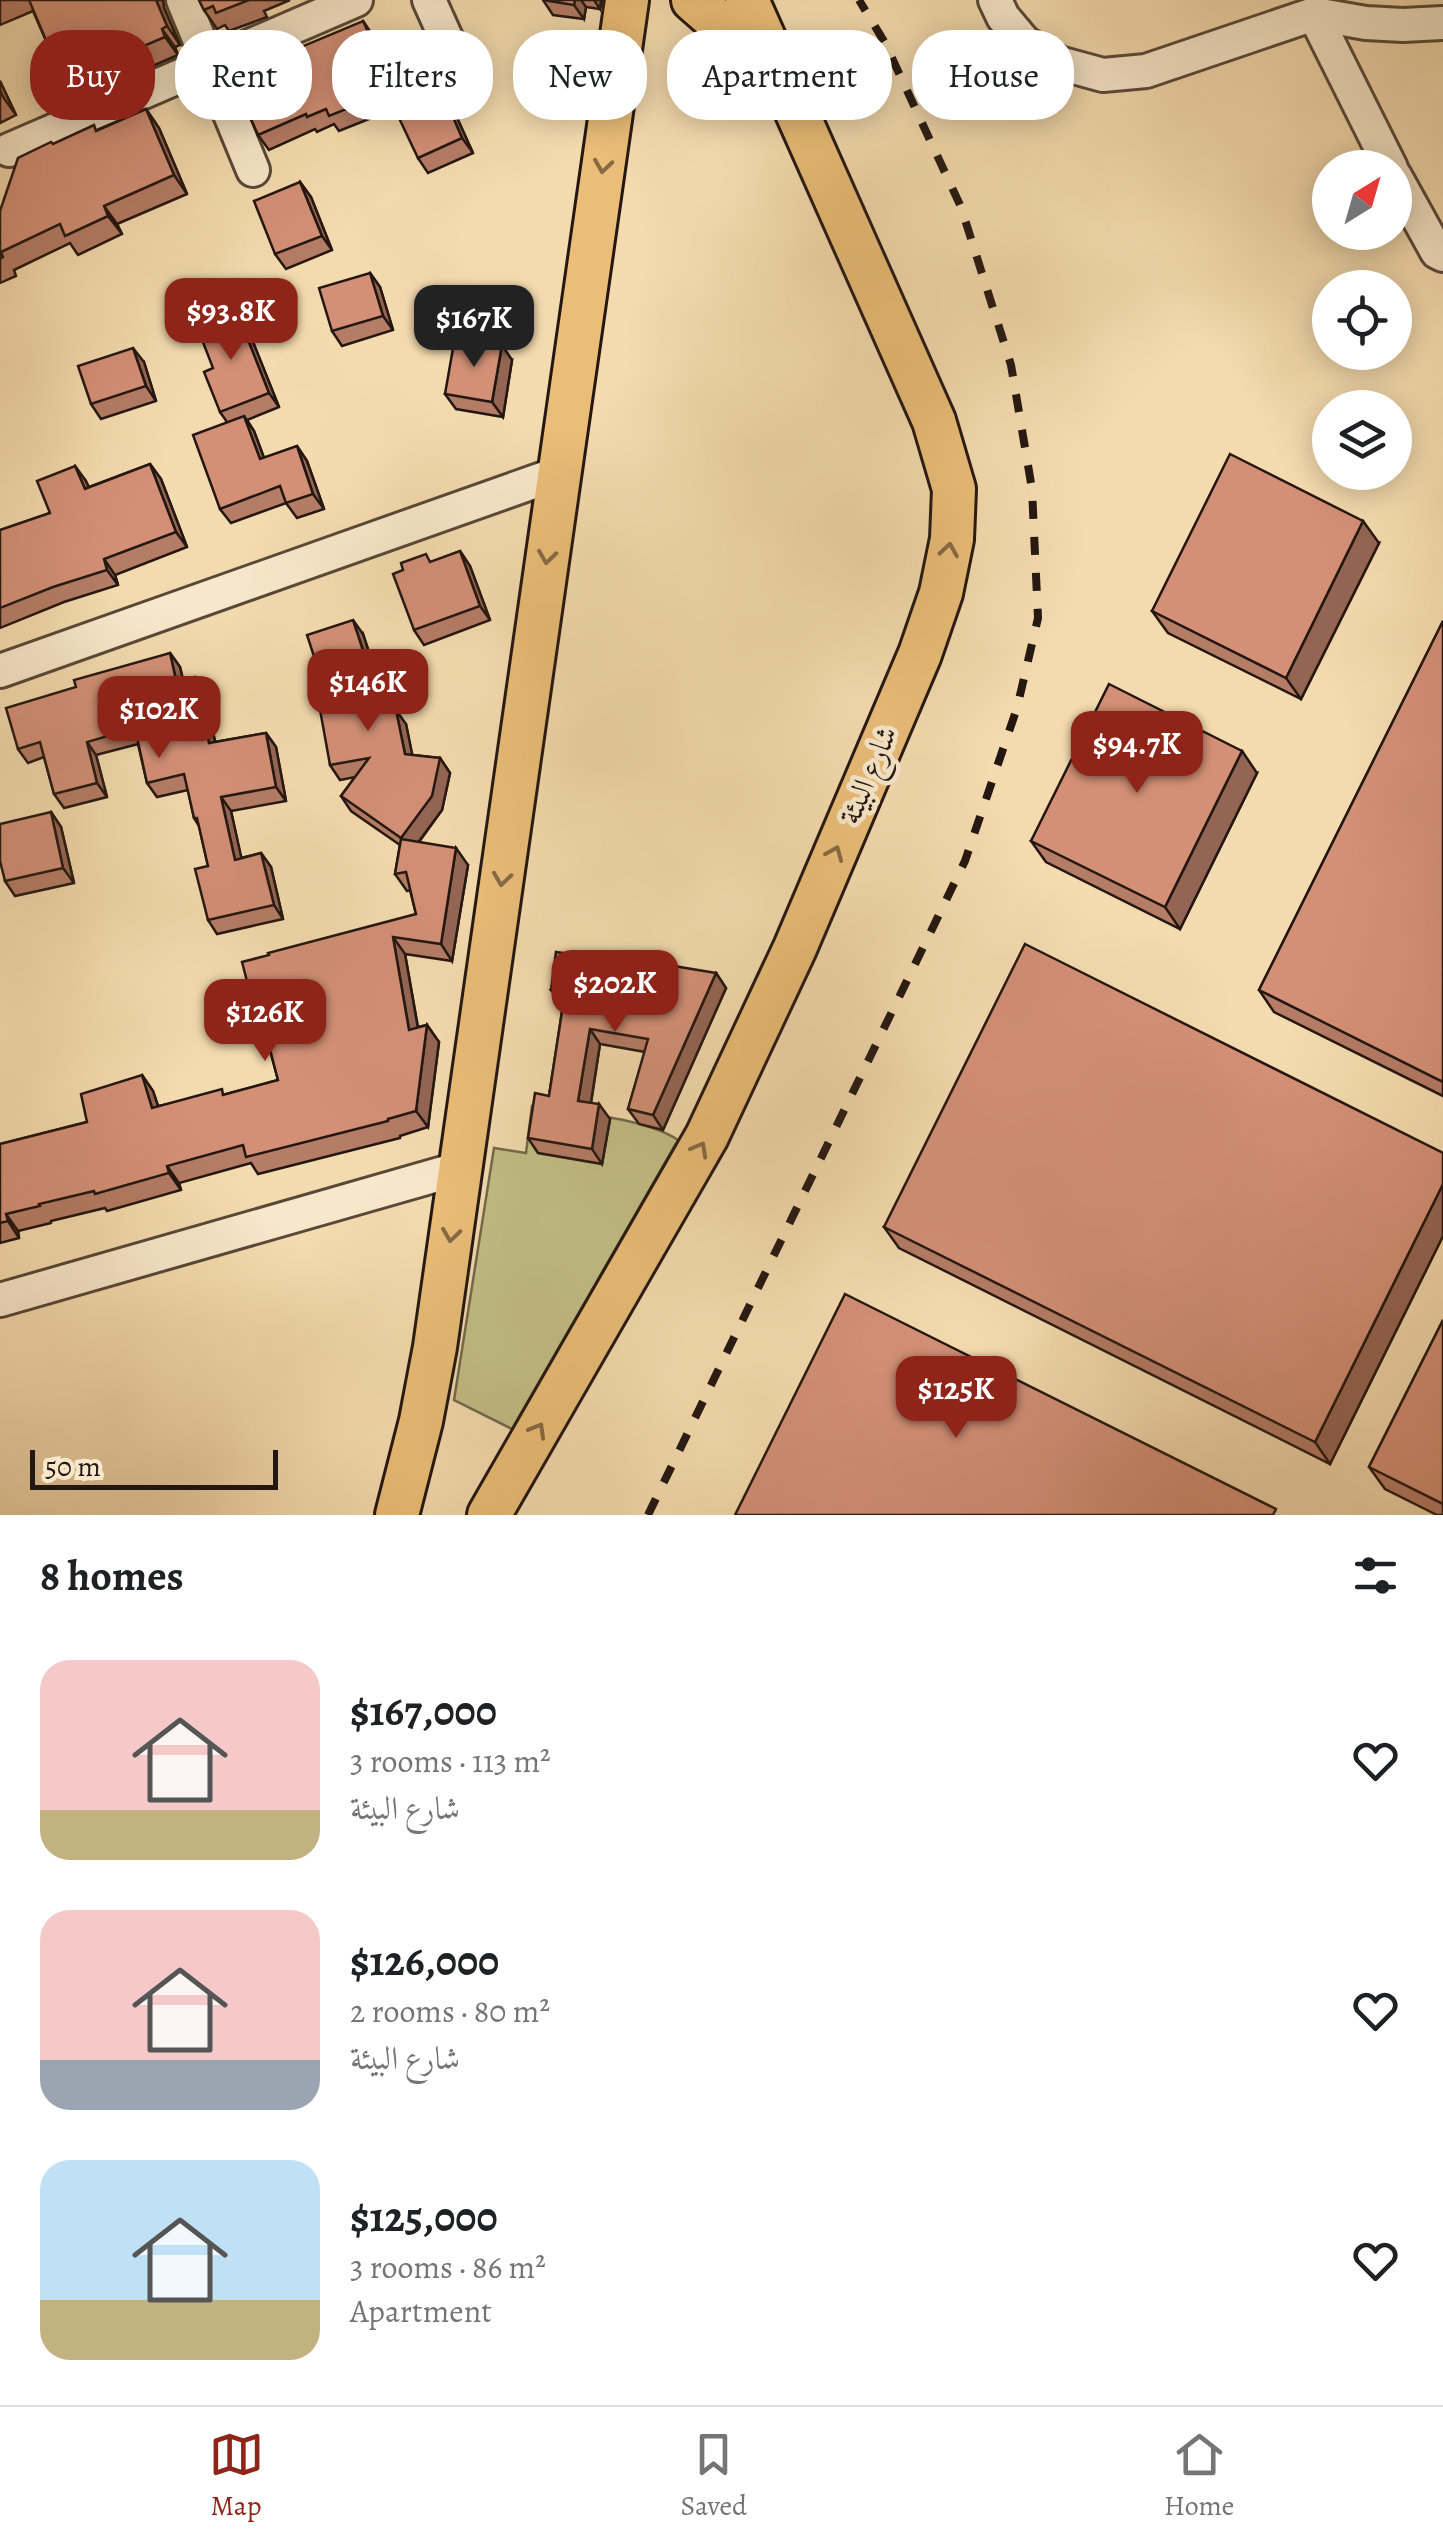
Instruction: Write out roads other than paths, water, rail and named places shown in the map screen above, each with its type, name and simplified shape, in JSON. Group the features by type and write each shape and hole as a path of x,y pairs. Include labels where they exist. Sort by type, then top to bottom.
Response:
{"main road":[{"path":"397,1515 435,1347 627,0"},
{"path":"693,0 728,30"},
{"name":"شارع البيئة","path":"748,0 761,30"},
{"name":"شارع البيئة","path":"489,1515 707,1136 795,948 920,654 941,593 952,540 954,489 934,421 800,120"}],"street":[{"path":"183,0 196,30"},
{"path":"288,30 356,0"},
{"path":"429,0 442,30"},
{"path":"995,0 1003,18 1025,43 1059,64 1103,75 1146,72 1314,14 1366,23 1443,23"},
{"path":"1314,14 1382,150"},
{"path":"9,150 175,79"},
{"path":"233,120 254,170"},
{"path":"1412,204 1441,252"},
{"path":"0,670 558,474"},
{"path":"0,1300 461,1168"}],"railway":[{"path":"648,1515 965,861 1017,708 1038,618 1032,489 1011,365 961,207 885,43 859,0"}]}
